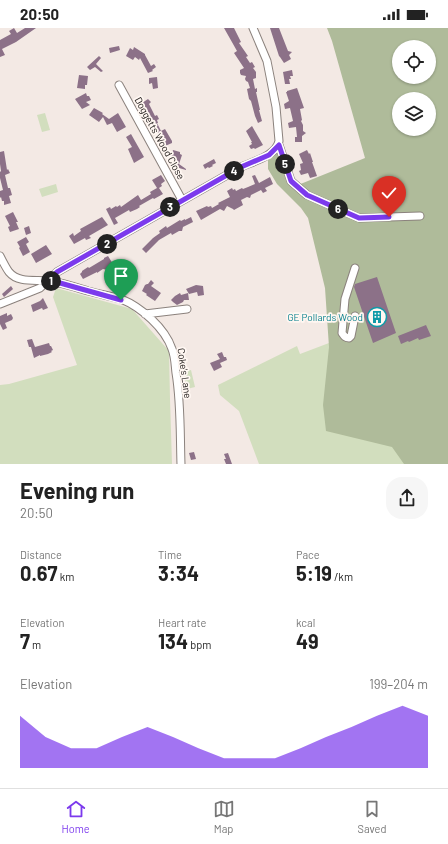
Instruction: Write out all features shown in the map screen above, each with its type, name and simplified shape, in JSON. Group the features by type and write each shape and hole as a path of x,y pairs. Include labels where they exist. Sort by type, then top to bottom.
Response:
{"street":[{"path":"253,28 267,61 276,107 280,141 279,145 291,181 307,195 359,218 420,216"},
{"name":"Doggetts Wood Close","path":"120,85 182,200"},
{"path":"0,304 40,288 57,272 241,167 269,155 279,145"},
{"name":"Coke's Lane","path":"0,256 14,277 23,280 60,283 121,300 136,307 164,333 172,348 178,387 181,464"},
{"path":"354,268 345,299 342,333 343,336 347,338 351,336 355,316"},
{"path":"145,314 187,309"}],"green space":[{"path":"327,28 448,28 448,464 404,464 392,447 326,431 323,405 329,347 325,288 308,218 301,208 277,184 268,169 268,157 277,151 285,151 290,172 298,185 365,158"},
{"path":"45,113 50,130 42,132 37,115"},
{"path":"56,184 58,192 42,197 39,189"},
{"path":"56,288 132,309 169,351 172,464 0,464 0,385 9,384 77,365 53,297"},
{"path":"329,343 347,408 390,442 434,464 259,464 239,411 220,395 218,385 297,346 300,354"},
{"path":"191,370 195,387 187,389 183,372"}],"building":[{"path":"14,28 17,33 25,28 36,28 16,42 2,49 5,55 0,57 0,40 11,34 9,31"},
{"path":"224,28 234,28 241,42 239,43 248,56 246,57 255,67 253,68 256,72 256,78 253,79 255,89 257,88 256,92 262,121 258,123 249,99 247,89 250,88 245,79 246,76 241,75 240,73 240,70 244,68 234,53 237,51"},
{"path":"270,28 279,28 288,51 292,52 289,55 291,59 284,63 279,56"},
{"path":"119,46 120,50 110,53 109,48"},
{"path":"134,47 145,54 151,66 154,64 156,67 152,70 153,71 148,73 140,58 139,60 135,57 133,60 126,56 130,48 133,50"},
{"path":"99,56 101,58 96,64 103,71 101,72 95,67 90,70 87,67"},
{"path":"292,70 293,76 290,76 290,84 285,84 283,72"},
{"path":"79,75 88,76 85,89 77,88"},
{"path":"157,77 158,88 153,89 152,83 149,84 149,78"},
{"path":"297,88 304,108 300,109 303,131 306,133 302,136 302,142 295,142 295,137 297,137 296,127 289,128 288,123 293,121 290,108 285,109 284,104 289,101 286,92"},
{"path":"86,93 91,100 86,102 90,105 82,109 75,99"},
{"path":"148,99 151,102 149,104 155,116 157,115 159,119 157,120 157,123 161,131 165,129 172,143 165,146 153,127 142,103"},
{"path":"94,108 103,113 102,114 109,119 118,113 126,127 117,132 112,123 107,125 103,117 99,122 89,115"},
{"path":"252,126 263,145 255,149 251,149 249,146 252,142 246,131"},
{"path":"131,134 144,157 134,163 128,149 132,147 126,137"},
{"path":"173,150 180,152 182,155 179,164 186,170 172,166 174,158 171,157"},
{"path":"307,150 309,154 310,153 317,176 310,178 308,173 301,175 299,171 301,170 300,164 303,163 299,154"},
{"path":"4,151 7,170 8,169 10,173 5,175 8,188 10,188 12,195 9,196 11,203 4,205 4,201 2,201 1,197 0,198 0,191 3,190 0,178 0,152"},
{"path":"214,159 216,163 205,169 203,165"},
{"path":"161,175 165,181 159,188 163,194 139,206 140,207 137,209 130,212 129,210 115,218 118,223 114,225 106,209 110,207 111,209 120,205 121,207 138,195 141,200 151,194 150,192 157,188 152,180"},
{"path":"255,175 259,183 270,177 273,184 265,188 267,191 263,193 261,190 251,195 250,198 247,197 241,200 243,205 234,210 227,206 224,211 220,209 201,220 196,211 207,206 211,206 212,208 230,197 227,191 232,188 236,191 255,184 252,176"},
{"path":"13,212 18,222 16,222 19,229 10,232 8,227 10,226 5,216"},
{"path":"102,217 108,225 89,236 91,238 86,240 85,238 74,244 69,236 73,233 74,236 81,231 80,229"},
{"path":"191,217 193,222 183,227 182,231 172,235 171,233 159,240 146,253 142,249 160,233 159,231 166,226 167,228 180,220 185,220"},
{"path":"29,226 31,233 26,235 24,228"},
{"path":"26,237 29,242 26,244 30,252 23,256 17,242"},
{"path":"46,245 52,254 36,263 31,254"},
{"path":"108,256 113,264 117,265 116,267 130,273 128,275 135,279 131,286 114,277 117,272 103,269 83,279 80,274 82,271"},
{"name":"GE Pollards Wood","path":"377,277 396,333 373,343 354,287 355,284"},
{"path":"151,280 154,283 151,286 161,293 155,301 142,291 145,285"},
{"path":"196,285 203,286 204,295 198,296 197,292 189,294 186,289"},
{"path":"11,286 13,289 4,297 2,294"},
{"path":"180,293 181,295 188,293 189,300 184,300 177,305 171,300"},
{"path":"43,298 48,308 43,310 42,308 33,312 31,305"},
{"path":"7,313 7,316 11,314 13,318 5,323 7,328 3,330 0,324 0,316"},
{"path":"426,325 431,336 419,340 418,338 401,344 398,336"},
{"path":"32,339 35,347 49,343 53,350 51,351 52,352 34,358 27,340"},
{"path":"222,352 227,360 220,363 222,367 214,371 210,363 220,359 217,354"},
{"path":"194,452 196,459 191,460 189,453"},
{"path":"228,453 232,464 226,464 224,459 226,459 224,454"}],"place":[{"name":"GE Pollards Wood","path":"377,317"}],"route":[{"path":"121,300 60,283 47,281 57,272 182,200 241,167 269,155 279,145 291,181 307,195 359,218 389,217"}]}
